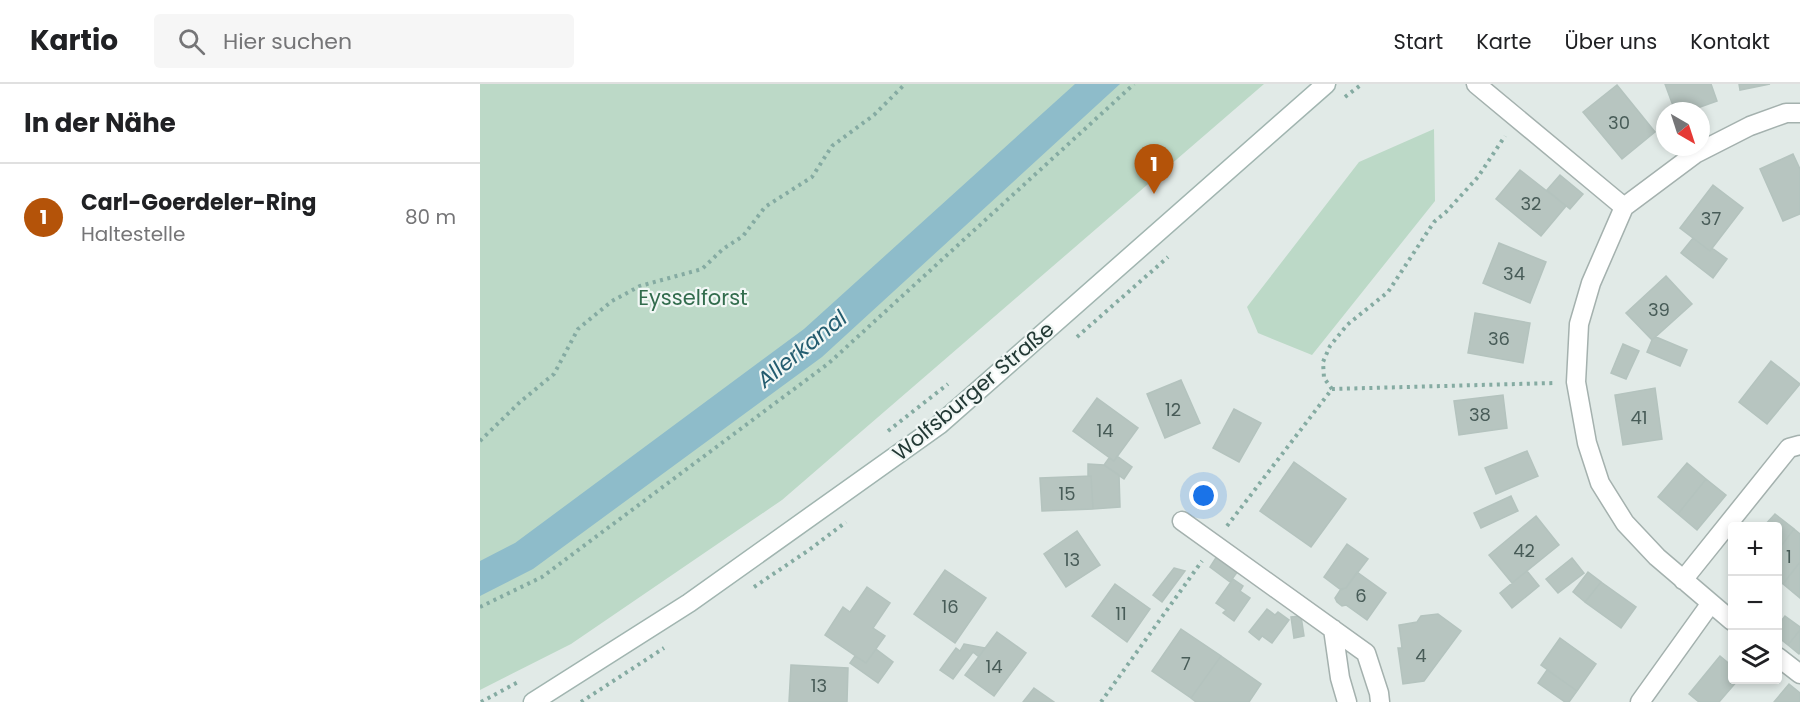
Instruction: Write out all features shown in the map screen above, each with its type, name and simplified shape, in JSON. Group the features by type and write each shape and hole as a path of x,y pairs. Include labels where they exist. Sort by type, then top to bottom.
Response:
{"street":[{"name":"Wolfsburger Straße","path":"533,702 689,603 939,425 1326,84"},
{"path":"1476,84 1624,207"},
{"path":"1728,618 1657,557 1625,523 1600,483 1587,443 1576,382 1579,324 1591,283 1624,207 1695,154 1750,126 1786,113 1800,113"},
{"path":"1683,580 1789,448 1800,445"},
{"path":"1182,521 1366,653 1380,702"},
{"path":"1640,702 1711,603"},
{"path":"1333,628 1340,678 1347,702"},
{"path":"1782,660 1800,674"}],"path":[{"path":"480,441 520,402 554,374 578,329 612,301 640,286 702,269 723,249 743,236 765,207 812,177 832,146 874,115 905,84"},
{"path":"480,607 542,577 829,363 1134,84"},
{"path":"1332,389 1324,378 1323,362 1330,346 1347,325 1388,292 1434,222 1478,177 1518,119"},
{"path":"1332,389 1576,382"},
{"path":"884,434 949,383"},
{"path":"1101,702 1214,544 1332,389"},
{"path":"481,702 529,677"}],"green space":[{"name":"Eysselforst","path":"480,84 1264,84 782,500 571,644 480,690"},
{"path":"1434,129 1435,201 1312,355 1258,333 1247,307 1359,162"}],"water":[{"name":"Allerkanal","path":"1075,84 1120,84 822,357 533,569 480,596 480,561 515,543 804,329"}],"building":[{"path":"1665,84 1711,84 1717,101 1710,104 1672,102"},
{"path":"1739,84 1770,84 1740,90"},
{"path":"1617,85 1655,132 1622,159 1583,112"},
{"path":"1793,154 1800,169 1800,214 1783,221 1760,169"},
{"path":"1520,170 1566,206 1541,236 1496,199"},
{"path":"1560,175 1583,194 1570,209 1547,190"},
{"path":"1713,185 1743,208 1710,251 1680,228"},
{"path":"1693,238 1710,251 1712,248 1727,259 1713,278 1681,253"},
{"path":"1499,243 1546,262 1530,303 1483,283"},
{"path":"1666,276 1692,304 1652,340 1626,313"},
{"path":"1475,313 1530,323 1523,363 1468,353"},
{"path":"1656,337 1687,350 1680,366 1647,352 1652,340"},
{"path":"1623,344 1639,351 1626,379 1611,373"},
{"path":"1771,361 1800,384 1767,424 1739,402"},
{"path":"1181,380 1200,423 1165,438 1147,394"},
{"path":"1655,388 1662,439 1623,445 1615,395"},
{"path":"1503,395 1507,428 1459,435 1454,401"},
{"path":"1097,398 1138,428 1114,461 1073,431"},
{"path":"1234,409 1261,423 1239,462 1213,448"},
{"path":"1527,451 1538,476 1496,494 1485,468"},
{"path":"1117,456 1132,467 1124,479 1104,465 1109,458 1114,461"},
{"path":"1294,462 1346,499 1311,547 1260,511"},
{"path":"1687,463 1706,479 1678,514 1658,497"},
{"path":"1088,464 1104,465 1119,475 1120,507 1093,509"},
{"path":"1091,476 1093,509 1042,511 1040,478"},
{"path":"1706,479 1726,495 1697,530 1678,514"},
{"path":"1511,496 1518,511 1481,528 1474,513"},
{"path":"1775,514 1794,529 1782,545 1782,522 1768,522"},
{"path":"1536,516 1559,545 1512,583 1489,555"},
{"path":"1794,529 1800,534 1800,562 1783,584 1782,583 1782,545"},
{"path":"1077,531 1100,565 1066,587 1044,554"},
{"path":"1347,544 1368,559 1346,588 1341,590 1324,577"},
{"path":"1217,556 1238,571 1230,582 1210,567"},
{"path":"1572,558 1584,573 1558,593 1546,579"},
{"path":"1800,562 1800,598 1783,584"},
{"path":"1174,568 1185,571 1162,602 1153,595"},
{"path":"945,570 986,598 955,643 914,614"},
{"path":"1527,571 1539,586 1512,608 1500,593"},
{"path":"1357,572 1386,593 1367,620 1346,605 1342,606 1335,598 1341,589 1346,588"},
{"path":"1588,572 1601,582 1585,602 1573,592"},
{"path":"1233,579 1243,586 1240,591 1250,598 1234,621 1223,613 1226,610 1216,603"},
{"path":"1601,582 1636,607 1621,628 1585,602"},
{"path":"1115,584 1150,609 1127,642 1092,616"},
{"path":"867,587 890,603 873,628 885,636 866,663 825,635 843,607 850,612"},
{"path":"1267,609 1275,615 1278,612 1289,620 1272,643 1262,636 1259,640 1249,632"},
{"path":"1438,614 1461,631 1424,681 1403,684 1398,648 1402,648 1399,625 1417,622 1421,616"},
{"path":"1301,616 1304,636 1294,638 1291,617"},
{"path":"1785,616 1800,627 1788,645 1782,640 1782,620"},
{"path":"1181,629 1221,656 1191,698 1152,671"},
{"path":"1800,630 1800,653 1799,654 1788,645"},
{"path":"997,632 1026,653 994,696 965,675"},
{"path":"1560,638 1596,664 1577,691 1541,665"},
{"path":"964,644 985,648 979,657 973,652 953,679 940,670 956,648 960,651"},
{"path":"876,649 893,662 878,683 850,663 855,656 866,663"},
{"path":"1221,656 1261,684 1249,702 1196,702 1191,698"},
{"path":"1720,656 1728,663 1728,684 1735,684 1719,702 1699,702 1689,694"},
{"path":"791,665 848,668 847,702 789,702"},
{"path":"1547,670 1577,691 1569,702 1565,702 1538,683"},
{"path":"1789,684 1800,693 1800,702 1774,702"},
{"path":"1034,688 1054,702 1023,702"}],"place":[{"name":"Carl-Goerdeler-Ring","path":"1154,194"}]}
